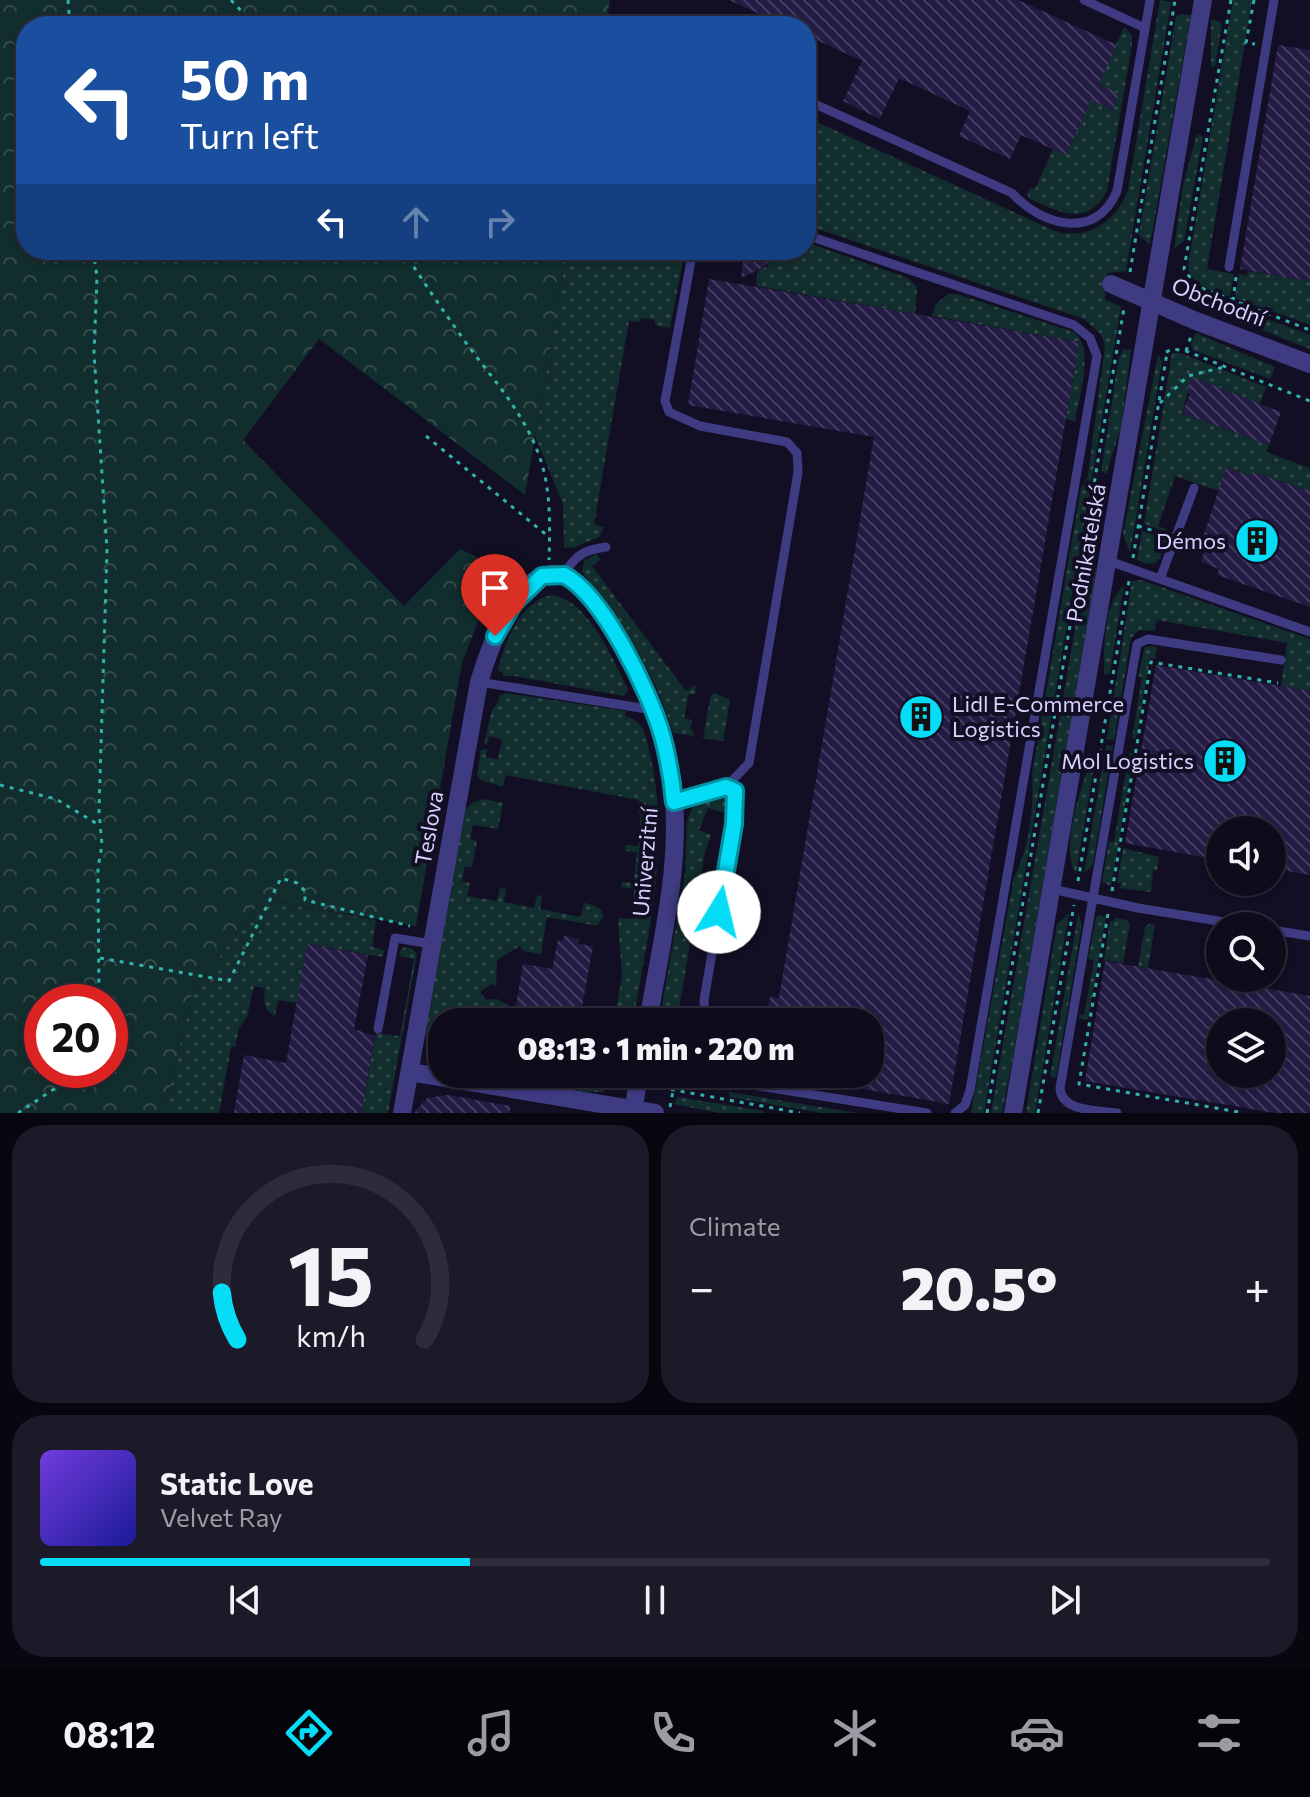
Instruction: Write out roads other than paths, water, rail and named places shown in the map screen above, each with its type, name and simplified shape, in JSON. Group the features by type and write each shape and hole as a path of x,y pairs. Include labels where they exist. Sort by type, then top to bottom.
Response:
{"street":[{"name":"Podnikatelská","path":"1013,1113 1203,0"},
{"name":"Obchodní","path":"1111,284 1310,364"},
{"name":"Teslova","path":"402,1113 479,682 503,619 529,586 556,574"},
{"name":"Univerzitní","path":"556,574 583,589 611,627 653,710 668,761 676,835 650,1008"},
{"path":"410,1072 655,1113"},
{"path":"633,1111 637,1088"}],"lane":[{"path":"1084,0 1145,28"},
{"path":"816,105 1012,193 1022,204 1039,214 1059,222 1085,223 1107,210 1117,191 1150,0"},
{"path":"1229,267 1274,0"},
{"path":"816,238 1074,325 1090,338 1097,356 970,1090 965,1105 955,1113"},
{"path":"674,802 726,787 749,763 798,472 797,453 787,442 700,426 669,412 665,401 691,260"},
{"path":"1160,579 1194,488"},
{"path":"556,574 588,549 606,547"},
{"path":"1109,561 1310,632"},
{"path":"1117,1113 1067,1104 1061,1097 1137,644 1148,639 1281,660"},
{"path":"479,682 653,710"},
{"path":"704,1008 734,824 735,791 726,787"},
{"path":"1052,889 1110,903 1206,919"},
{"path":"1286,932 1310,936"},
{"path":"378,1029 395,938 433,938"},
{"path":"772,1088 927,1113"}],"place":[{"name":"Démos","path":"1257,541"},
{"name":"Lidl E-Commerce Logistics","path":"921,717"},
{"name":"Mol Logistics","path":"1225,761"}]}
